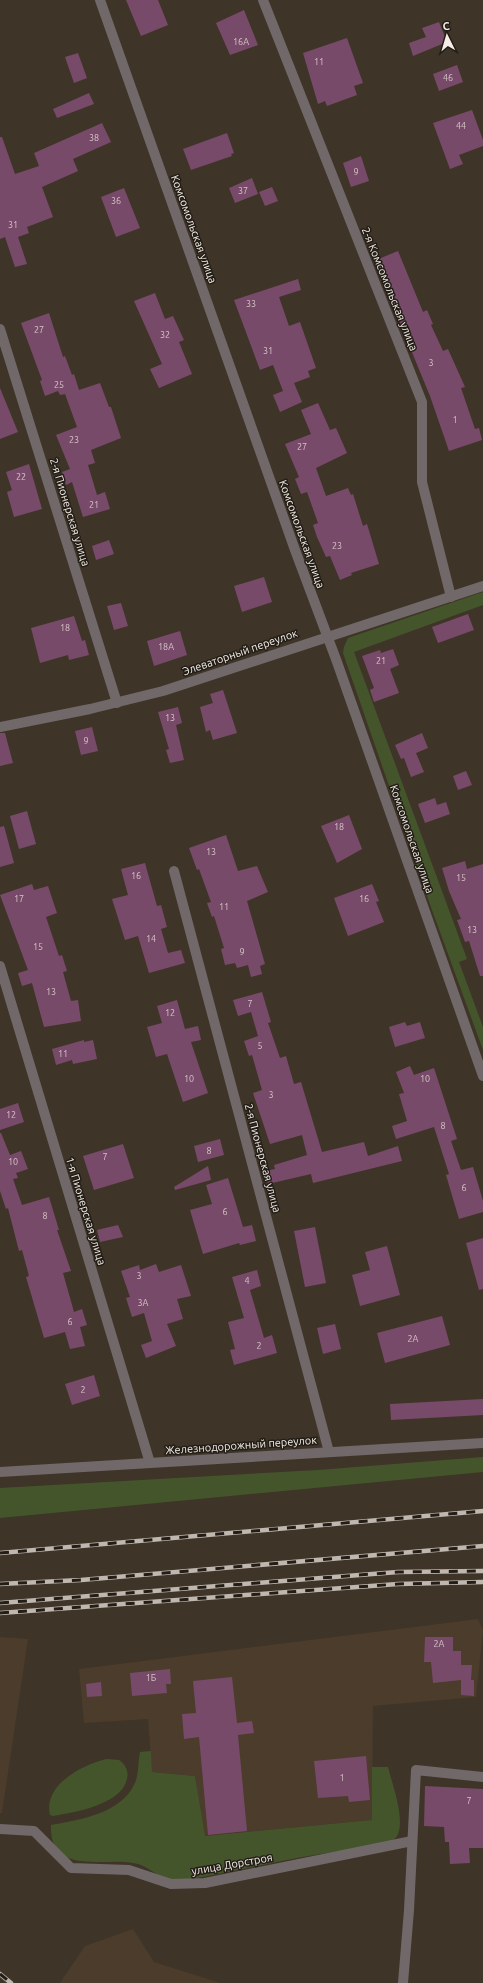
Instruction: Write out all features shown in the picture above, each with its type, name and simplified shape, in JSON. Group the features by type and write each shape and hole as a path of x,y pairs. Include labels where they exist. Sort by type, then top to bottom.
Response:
{"street":[{"name":"Комсомольская улица","path":"100,0 483,1076"},
{"name":"2-я Комсомольская улица","path":"263,0 422,402 422,482 451,597"},
{"name":"2-я Пионерская улица","path":"0,329 117,703"},
{"name":"Элеваторный переулок","path":"0,727 117,703 163,691 483,586"},
{"name":"2-я Пионерская улица","path":"174,871 329,1452"},
{"name":"1-я Пионерская улица","path":"0,966 150,1463"},
{"name":"Железнодорожный переулок","path":"0,1472 483,1443"},
{"path":"403,1983 409,1910 416,1770 483,1777"},
{"name":"улица Дорстроя","path":"0,1828 34,1831 71,1868 129,1870 171,1884 205,1883 412,1842"}],"shaded area":[{"path":"478,1619 483,1630 476,1697 373,1706 372,1820 204,1836 195,1776 152,1772 148,1719 84,1723 79,1669"},
{"path":"0,1637 28,1639 2,1813 0,1813"},
{"path":"133,1929 154,1962 220,1983 60,1983 85,1946"}],"green space":[{"path":"483,592 483,605 354,652 467,959 459,962 483,1027 483,1050 432,910 343,653 348,638"},
{"path":"483,1457 483,1472 0,1518 0,1488 318,1470"},
{"path":"151,1751 152,1772 195,1776 205,1836 372,1820 372,1767 388,1767 399,1812 400,1821 397,1836 387,1844 379,1846 320,1854 184,1880 172,1880 165,1878 138,1864 126,1862 82,1861 70,1859 60,1853 53,1842 51,1825 75,1821 99,1813 120,1802 129,1793 135,1783 140,1752"},
{"path":"106,1759 119,1760 125,1766 127,1771 127,1779 123,1788 116,1795 96,1806 53,1816 50,1815 49,1804 52,1794 66,1778 86,1766"}],"building":[{"path":"126,0 158,0 168,25 141,36"},
{"path":"244,10 258,45 230,55 216,23"},
{"path":"439,22 447,42 413,56 409,43 426,37 422,28"},
{"path":"347,38 363,83 354,86 357,95 327,106 325,101 318,104 303,53"},
{"path":"78,53 87,78 74,83 65,57"},
{"path":"457,65 463,82 439,91 433,74"},
{"path":"89,93 94,104 57,118 53,109"},
{"path":"472,110 483,140 483,146 459,155 463,164 450,169 433,123"},
{"path":"102,123 111,142 73,159 78,171 42,187 53,217 27,227 29,233 18,237 27,264 15,267 5,237 0,239 0,137 2,137 15,174 39,166 34,153"},
{"path":"227,133 234,153 231,154 232,156 191,170 183,149"},
{"path":"361,156 369,181 351,187 343,163"},
{"path":"252,178 258,194 235,203 229,188"},
{"path":"272,187 278,201 265,206 259,192"},
{"path":"124,188 140,228 116,237 101,197"},
{"path":"398,251 423,312 427,310 433,324 431,325 443,351 448,349 465,387 461,388 475,429 479,428 482,440 449,451 430,396 376,260"},
{"path":"298,279 301,290 279,297 289,326 300,322 316,368 308,371 310,377 294,383 302,402 280,412 273,395 283,391 273,365 260,370 234,300"},
{"path":"155,293 165,319 173,316 184,340 179,342 192,374 159,388 150,369 162,364 134,301"},
{"path":"49,313 63,357 65,356 72,375 74,374 79,390 100,383 109,407 111,407 121,438 91,450 95,463 88,465 97,495 105,492 110,509 83,517 72,482 66,485 62,472 70,469 56,435 77,427 65,394 60,395 58,391 45,396 40,381 42,380 21,323"},
{"path":"0,388 18,432 0,439"},
{"path":"318,403 330,430 336,428 347,453 316,468 326,496 348,488 351,495 353,494 363,526 367,524 379,564 351,573 352,575 340,580 330,556 326,557 317,537 313,525 318,523 307,492 301,494 295,479 299,477 285,444 311,434 301,410"},
{"path":"29,464 42,509 14,517 7,492 12,490 6,472"},
{"path":"109,540 114,554 96,560 92,546"},
{"path":"264,577 272,602 242,612 234,586"},
{"path":"121,603 128,626 114,630 107,606"},
{"path":"468,614 474,630 438,643 432,627"},
{"path":"74,616 82,641 85,640 89,655 69,660 68,655 40,663 31,628"},
{"path":"180,631 187,655 154,666 147,641"},
{"path":"393,649 399,665 390,669 399,693 374,702 370,690 374,688 362,656 380,650 381,653"},
{"path":"223,690 237,733 213,740 210,730 206,732 200,707 213,703 210,694"},
{"path":"178,707 182,723 176,725 184,760 170,763 166,750 169,749 158,712"},
{"path":"92,727 98,751 81,755 75,731"},
{"path":"0,733 5,733 13,763 0,766"},
{"path":"422,733 428,748 416,753 424,772 411,777 404,758 401,759 395,745"},
{"path":"466,771 472,785 458,790 453,776"},
{"path":"435,798 437,805 446,802 450,814 425,823 418,804"},
{"path":"27,811 36,844 19,849 10,816"},
{"path":"349,815 362,849 337,863 321,826"},
{"path":"4,826 14,863 0,867 0,827"},
{"path":"226,835 238,871 257,866 268,892 247,901 265,964 260,966 262,974 251,977 248,965 237,968 235,963 225,965 221,949 224,948 214,916 212,917 207,903 211,902 199,869 197,870 189,848"},
{"path":"465,861 467,869 483,864 483,976 480,976 469,941 465,942 457,920 461,919 449,891 442,868"},
{"path":"145,863 157,906 161,905 167,927 161,929 168,953 181,950 185,963 149,973 138,936 125,940 112,899 128,895 121,869"},
{"path":"32,884 34,890 48,886 57,913 46,917 59,956 62,955 67,971 63,972 71,1001 78,1000 81,1021 44,1027 32,983 22,986 18,973 28,970 0,895"},
{"path":"372,884 379,901 376,902 384,922 348,936 334,898"},
{"path":"262,992 271,1022 268,1023 280,1058 286,1056 294,1084 301,1082 322,1152 364,1142 368,1156 398,1146 402,1161 313,1183 311,1174 268,1184 265,1171 275,1169 274,1165 307,1155 302,1135 270,1144 253,1093 262,1090 252,1055 249,1056 244,1041 258,1036 251,1012 238,1016 233,1000"},
{"path":"177,1000 185,1029 198,1026 201,1040 191,1042 208,1093 183,1102 167,1054 156,1057 147,1027 162,1023 157,1006"},
{"path":"405,1022 407,1026 420,1022 425,1038 395,1047 389,1027"},
{"path":"84,1040 84,1042 93,1040 97,1059 73,1064 72,1060 56,1065 52,1049"},
{"path":"410,1066 414,1075 434,1068 457,1139 451,1141 461,1170 473,1167 483,1201 483,1212 459,1219 446,1175 449,1174 434,1127 396,1139 392,1126 407,1121 399,1094 404,1093 396,1072"},
{"path":"18,1103 24,1122 0,1130 0,1109"},
{"path":"0,1133 10,1155 21,1151 28,1169 16,1173 18,1178 13,1179 22,1205 49,1197 59,1230 57,1230 71,1271 63,1273 74,1312 82,1309 87,1325 80,1327 85,1346 70,1349 65,1332 44,1338 26,1277 29,1276 22,1250 19,1251 8,1208 6,1209 0,1191"},
{"path":"220,1139 224,1155 198,1162 194,1146"},
{"path":"123,1144 134,1178 94,1190 83,1156"},
{"path":"208,1166 211,1180 175,1190 174,1187"},
{"path":"228,1178 243,1227 252,1225 256,1241 240,1245 239,1243 203,1254 190,1210 212,1204 206,1185"},
{"path":"118,1225 123,1237 100,1242 97,1230"},
{"path":"315,1227 326,1283 305,1287 294,1231"},
{"path":"483,1238 483,1289 479,1290 466,1243"},
{"path":"387,1246 400,1295 360,1306 352,1275 370,1270 365,1252"},
{"path":"156,1264 159,1272 181,1265 191,1296 177,1299 183,1319 167,1324 176,1346 146,1358 141,1345 152,1341 144,1313 132,1317 126,1298 130,1297 121,1271 139,1265 140,1270"},
{"path":"257,1270 261,1286 250,1290 264,1338 272,1335 277,1353 234,1365 230,1350 235,1349 228,1322 244,1318 232,1277"},
{"path":"442,1316 450,1345 385,1363 377,1333"},
{"path":"335,1324 341,1349 323,1354 317,1328"},
{"path":"94,1375 100,1396 72,1405 65,1384"},
{"path":"483,1399 483,1415 391,1420 390,1404"},
{"path":"425,1637 453,1637 453,1651 461,1651 461,1665 472,1665 471,1680 474,1680 474,1696 461,1695 461,1680 433,1683 431,1662 424,1662"},
{"path":"170,1669 171,1684 166,1684 167,1693 132,1696 130,1673"},
{"path":"232,1677 237,1723 252,1721 254,1733 238,1735 247,1831 208,1835 199,1737 184,1739 182,1714 196,1713 193,1681"},
{"path":"101,1682 102,1696 87,1697 86,1684"},
{"path":"366,1756 370,1800 349,1802 348,1796 318,1798 314,1761"},
{"path":"425,1786 483,1789 483,1848 469,1848 470,1863 450,1864 449,1842 445,1842 444,1827 424,1826"}],"railway":[{"path":"0,1553 483,1511"},
{"path":"0,1584 81,1580 483,1546"},
{"path":"0,1603 398,1572 483,1571"},
{"path":"0,1613 398,1584 483,1582"},
{"path":"0,1974 11,1983"}]}
